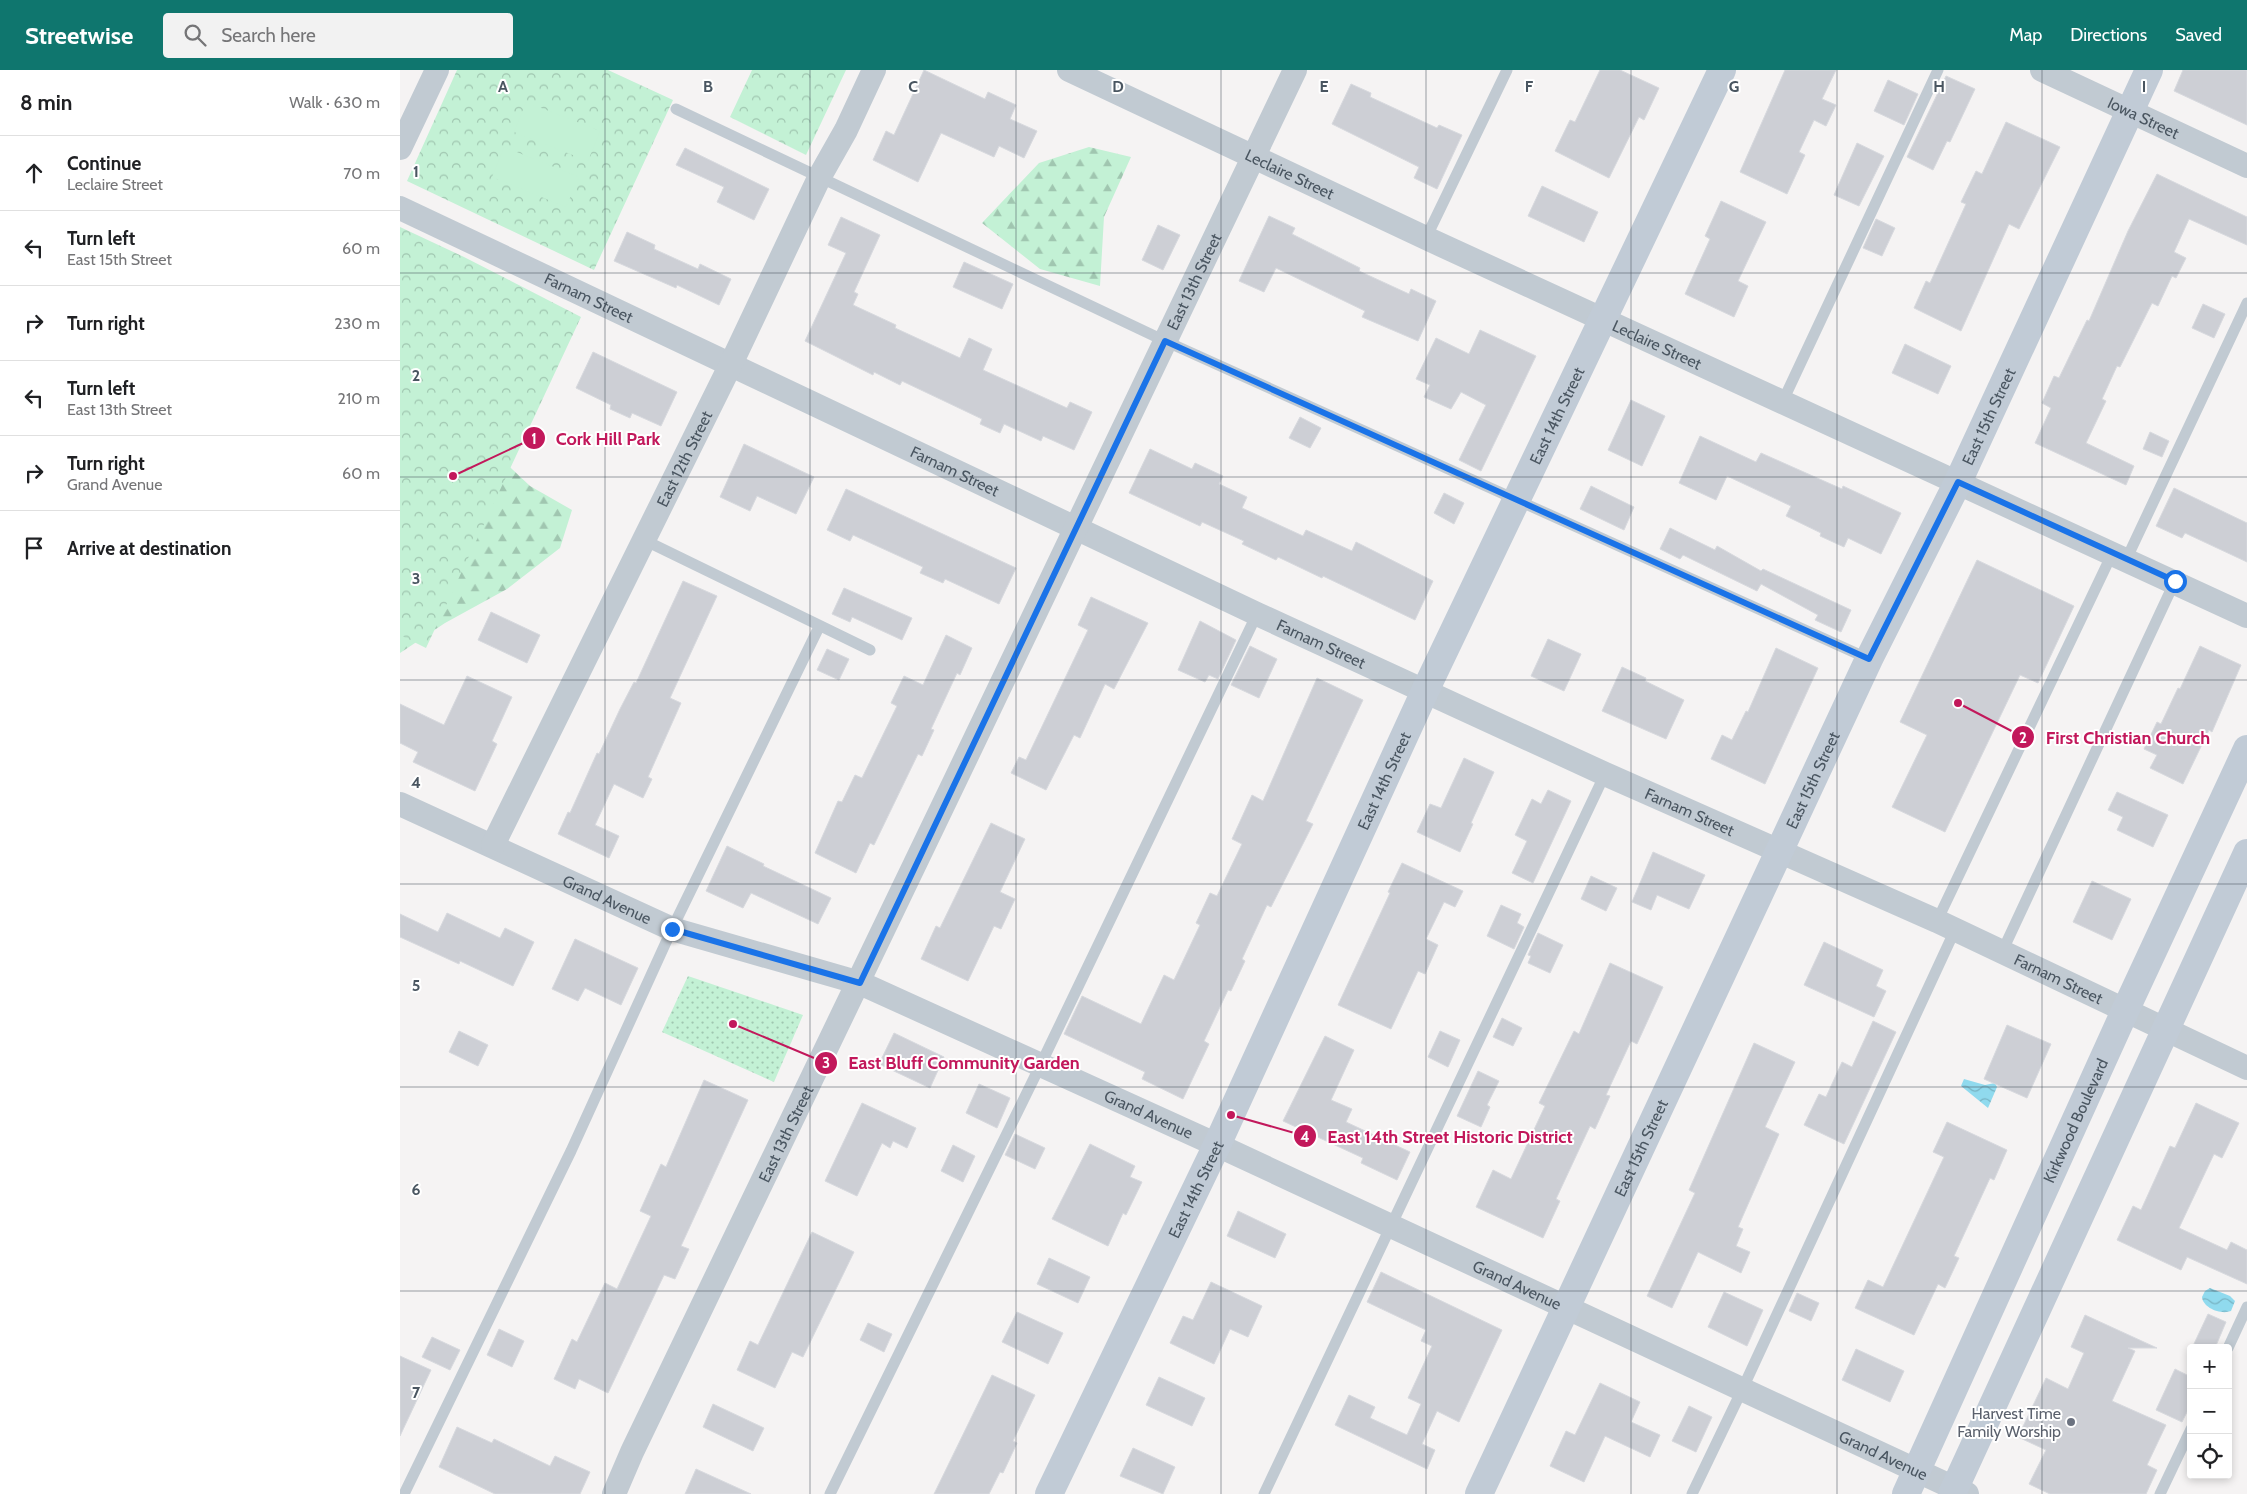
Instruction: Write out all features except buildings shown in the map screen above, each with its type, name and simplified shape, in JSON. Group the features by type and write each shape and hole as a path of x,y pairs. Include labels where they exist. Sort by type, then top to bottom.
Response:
{"street":[{"path":"400,148 437,70"},
{"name":"East 12th Street","path":"493,845 732,364 820,176 846,130 874,70"},
{"name":"Leclaire Street","path":"1069,70 1426,238 1782,403 2175,581 2247,616"},
{"name":"East 13th Street","path":"614,1494 636,1443 860,983 1295,70"},
{"name":"East 14th Street","path":"1049,1494 1217,1145 1425,692 1722,70"},
{"name":"Iowa Street","path":"2042,70 2247,166"},
{"name":"East 15th Street","path":"1479,1494 1869,659 1958,482 2149,70"},
{"name":"Farnam Street","path":"400,208 1257,614 1780,853 1946,925 2247,1068"},
{"name":"Kirkwood Boulevard","path":"1912,1482 2125,1011 2247,749"},
{"name":"Grand Avenue","path":"400,804 493,845 672,929 860,983 1217,1145 1742,1390 1912,1482 1958,1492"},
{"path":"1958,1492 2165,1029 2247,853"}],"lane":[{"path":"1426,238 1507,70"},
{"path":"1782,403 1938,70"},
{"path":"676,109 1165,341 1517,502 1869,659"},
{"path":"1692,1494 1742,1390 1946,925 2119,557 2247,303"},
{"path":"644,540 819,627 870,650"},
{"path":"2002,952 2175,581"},
{"path":"830,1494 1041,1064 1257,614"},
{"path":"404,1494 571,1151 672,929 819,627"},
{"path":"1264,1494 1605,774"},
{"path":"2230,1344 2247,1307"},
{"path":"2160,1494 2188,1434"}],"green space":[{"path":"457,70 608,70 673,100 594,270 407,181"},
{"path":"752,70 846,70 806,155 730,117"},
{"path":"526,102 600,131 588,161 514,132"},
{"path":"504,147 579,177 566,207 492,177"},
{"path":"1089,147 1131,157 1104,217 1100,286 1040,269 982,223 1039,163"},
{"path":"400,227 464,257 581,317 426,648 400,635"},
{"path":"400,417 480,439 530,486 572,510 560,548 507,589 445,623 400,653"},
{"path":"688,976 803,1015 774,1082 662,1032"}],"water":[{"path":"1964,1079 1985,1085 1995,1083 1997,1087 1988,1108 1961,1086"},
{"path":"2210,1288 2230,1296 2235,1301 2231,1311 2213,1310 2203,1301 2202,1297 2205,1291"}],"place":[{"name":"Cork Hill Park","path":"453,476"},
{"name":"First Christian Church","path":"1958,703"},
{"name":"East Bluff Community Garden","path":"733,1024"},
{"name":"East 14th Street Historic District","path":"1231,1115"},
{"name":"Harvest Time Family Worship","path":"2071,1422"}],"route":[{"path":"672,929 860,983 975,736 1165,341 1517,502 1869,659 1958,482 2112,554 2175,581"}]}
